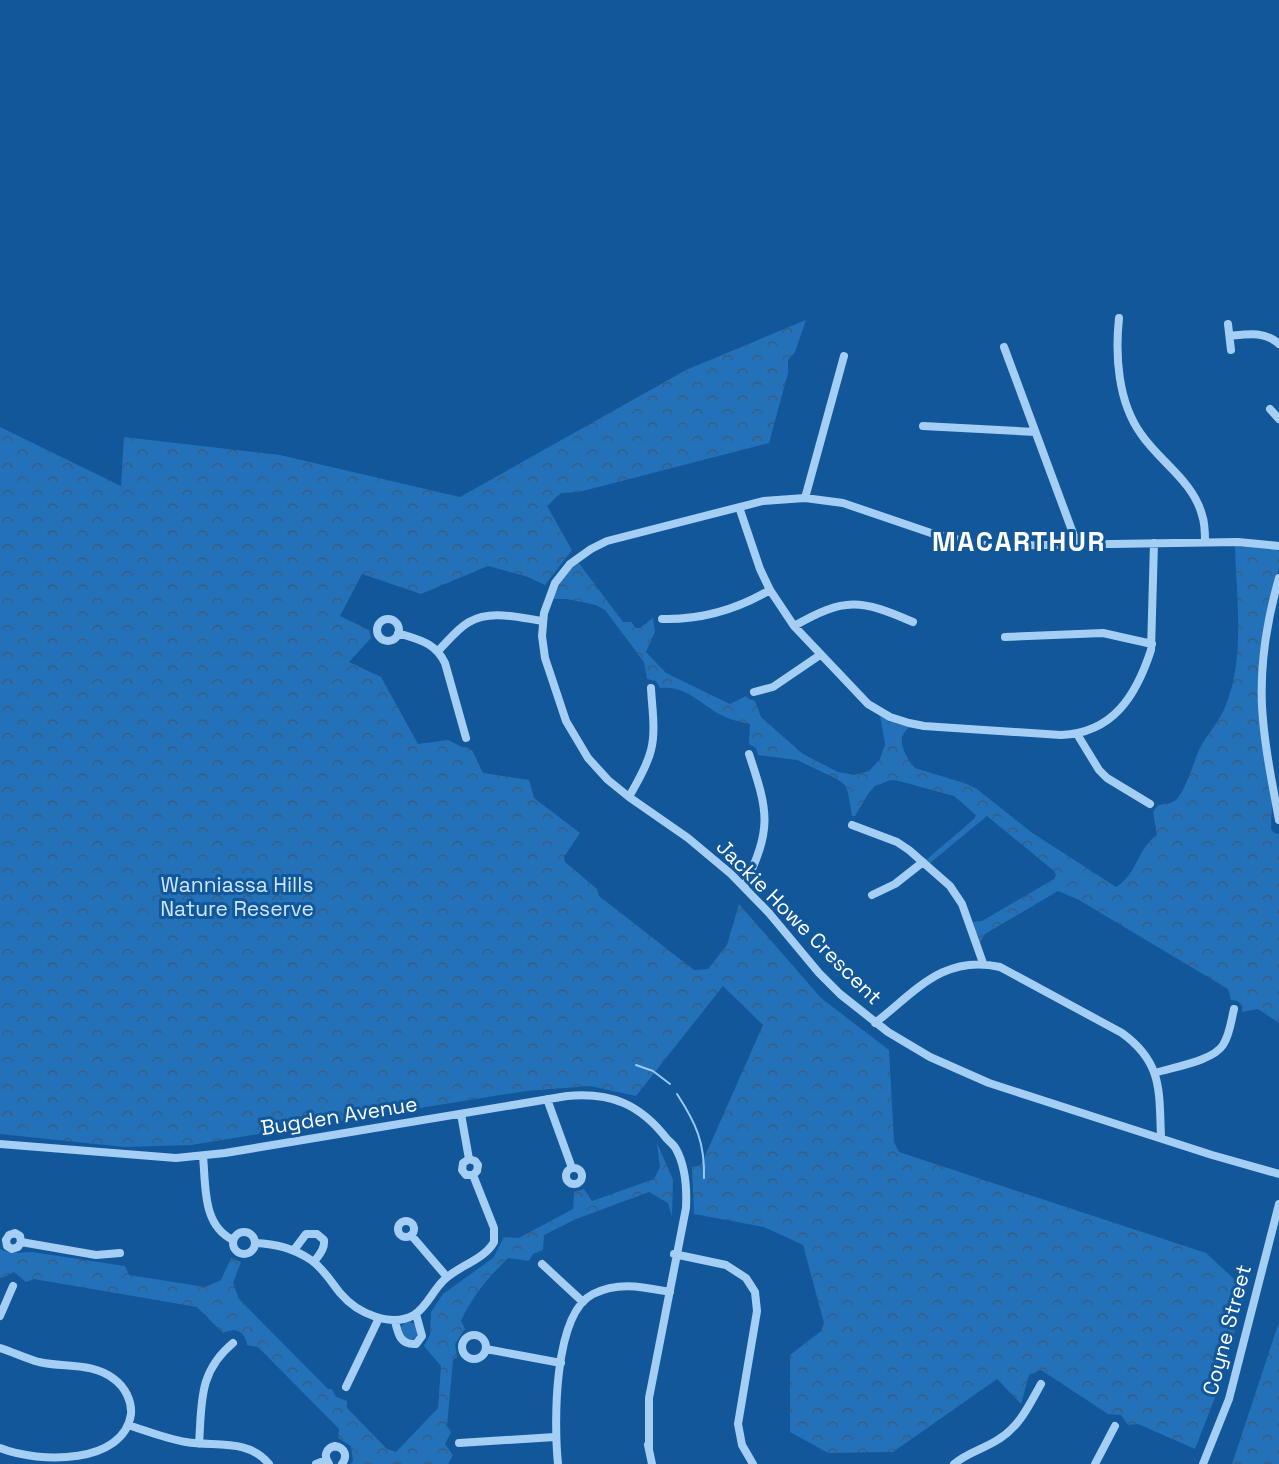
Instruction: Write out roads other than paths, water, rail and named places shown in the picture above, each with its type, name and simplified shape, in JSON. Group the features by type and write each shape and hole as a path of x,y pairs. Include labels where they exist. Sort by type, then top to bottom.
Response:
{"street":[{"path":"1119,318 1117,344 1123,395 1128,410 1144,439 1190,488 1197,500 1203,518 1205,542"},
{"path":"1228,324 1231,350"},
{"path":"1230,336 1258,333 1279,344"},
{"path":"1004,347 1077,544"},
{"path":"805,498 844,356"},
{"path":"1270,410 1279,419"},
{"path":"923,426 1035,432"},
{"name":"Jackie Howe Crescent","path":"1279,546 1238,542 978,544 931,534 843,503 805,498 763,501 615,538 591,549 570,564 560,576 548,598 543,621 542,642 566,721 576,740 598,771 629,798 688,838 744,887 840,994 875,1023 915,1049 959,1071 1212,1155 1279,1173"},
{"path":"740,507 760,569 770,590 794,626 868,704 887,716 902,721 935,726 1061,735 1077,734 1099,727 1121,709 1147,662 1152,644 1154,543"},
{"path":"1279,578 1266,640 1262,690 1265,740 1279,820"},
{"path":"662,619 688,620 732,609 770,590"},
{"path":"794,626 821,610 846,604 874,606 913,621"},
{"path":"438,651 464,625 485,616 504,615 543,621"},
{"path":"398,633 426,643 438,651 445,663 466,738"},
{"path":"1005,637 1103,633 1152,644"},
{"path":"754,692 773,687 820,655"},
{"path":"629,798 652,749 651,688"},
{"path":"1077,734 1099,770 1107,778 1150,804"},
{"path":"744,887 762,845 765,820 762,794 749,754"},
{"path":"852,825 897,843 950,886 967,916 983,963"},
{"path":"872,895 895,884 923,862"},
{"path":"875,1023 943,971 955,966 983,963 1011,972 1122,1033 1143,1051 1155,1073 1159,1092 1161,1137"},
{"path":"1155,1073 1207,1057 1218,1051 1228,1035 1234,1009"},
{"name":"Bugden Avenue","path":"0,1144 176,1158 203,1156 583,1094 616,1099 639,1110 668,1139 681,1176 685,1207 646,1408 645,1430 652,1464"},
{"path":"547,1099 572,1168"},
{"path":"461,1114 469,1159"},
{"path":"203,1156 209,1215 216,1227 233,1240 235,1249 242,1253 251,1251 255,1243 252,1235 243,1232 235,1236 233,1240"},
{"path":"469,1159 478,1165 473,1175 466,1175 462,1170 463,1163 469,1159"},
{"path":"255,1243 275,1244 294,1250 314,1262 349,1302 379,1318 404,1320 416,1314 447,1277 485,1253 494,1242 494,1228 473,1175"},
{"name":"Coyne Street","path":"1203,1464 1229,1399 1279,1204"},
{"path":"3,1239 15,1233 20,1236 21,1242 96,1255 120,1253"},
{"path":"294,1250 306,1234 317,1234 324,1239 324,1244 314,1262"},
{"path":"411,1235 447,1277"},
{"path":"675,1254 726,1265 746,1278 755,1292 757,1311 738,1424 741,1445 753,1464"},
{"path":"542,1264 583,1302"},
{"path":"558,1464 555,1437 556,1398 561,1363 574,1314 591,1295 619,1285 639,1286 668,1292"},
{"path":"0,1316 13,1286"},
{"path":"395,1321 399,1338 407,1343 416,1344 422,1336 416,1314"},
{"path":"346,1388 379,1318"},
{"path":"199,1444 205,1381 213,1363 233,1343"},
{"path":"0,1348 39,1362 88,1367 105,1373 119,1383 128,1396 131,1411 121,1440 103,1454 57,1462 37,1459 0,1448"},
{"path":"486,1349 561,1363"},
{"path":"954,1464 1011,1431 1024,1415 1041,1384"},
{"path":"128,1425 177,1440 245,1448 261,1456 269,1464"},
{"path":"1095,1464 1115,1426"},
{"path":"459,1443 555,1437"},
{"path":"316,1464 327,1462 326,1452 335,1446 339,1447 346,1456 342,1464"}],"waterway":[{"path":"636,1065 653,1071 670,1084"},
{"path":"677,1094 698,1134 703,1154 704,1178"}],"district":[{"name":"MACARTHUR","path":"1019,542"}],"park label":[{"name":"Wanniassa Hills Nature Reserve","path":"237,897"}]}
